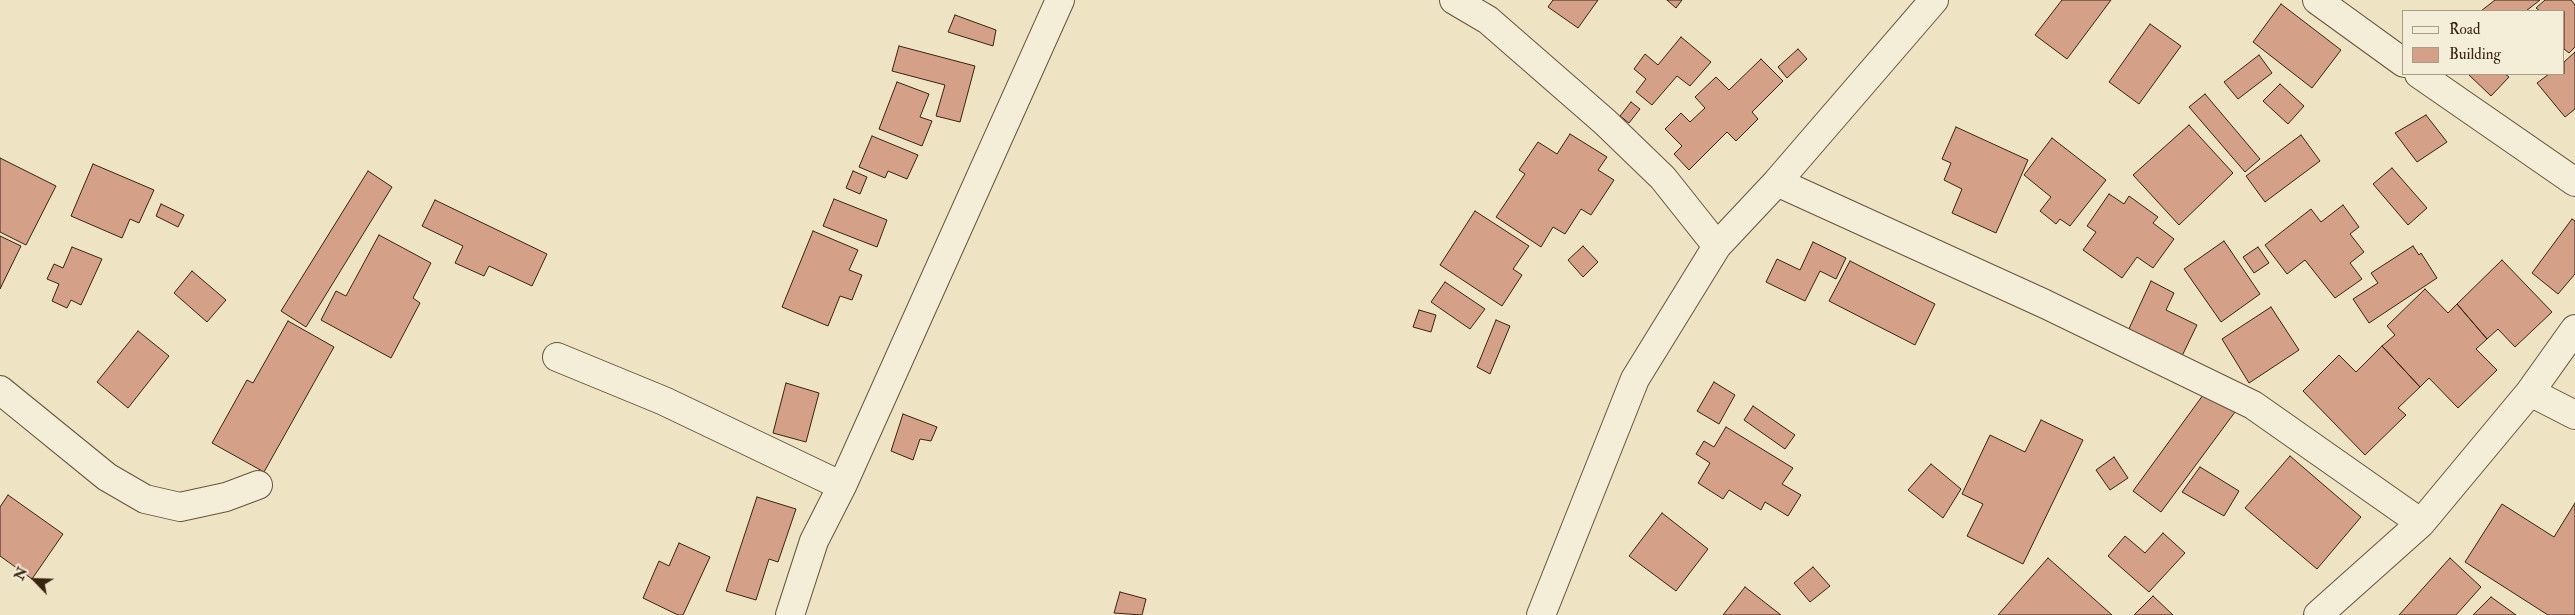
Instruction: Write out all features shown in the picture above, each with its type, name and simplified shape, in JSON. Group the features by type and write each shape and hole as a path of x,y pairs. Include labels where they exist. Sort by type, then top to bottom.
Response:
{"street":[{"path":"790,615 814,541 842,486 1060,0"},
{"path":"1454,0 1488,20 1605,122 1663,178 1717,246"},
{"path":"1541,615 1635,379 1717,246 1777,182 1934,0"},
{"path":"2317,0 2402,62"},
{"path":"2421,75 2575,182"},
{"path":"1777,182 2045,304 2253,405 2421,523"},
{"path":"2318,615 2421,523 2530,392 2575,329"},
{"path":"558,357 664,401 842,486"},
{"path":"0,390 107,477 145,499 180,507 226,497 258,485"},
{"path":"2530,392 2575,416"}],"building":[{"path":"1553,0 1598,0 1578,28 1548,7"},
{"path":"1667,0 1682,0 1676,8"},
{"path":"2062,0 2111,0 2067,59 2035,35"},
{"path":"2495,0 2540,0 2527,10 2482,10"},
{"path":"2545,0 2571,0 2575,5 2575,47 2569,53 2565,50 2565,10 2539,10 2536,8"},
{"path":"2281,4 2341,50 2312,88 2253,42"},
{"path":"955,15 996,30 993,46 948,32"},
{"path":"2150,24 2181,46 2139,104 2109,82"},
{"path":"1681,37 1711,62 1690,86 1677,76 1652,105 1636,92 1646,79 1634,69 1645,54 1658,65"},
{"path":"899,46 975,66 960,122 936,116 945,85 892,71"},
{"path":"1798,49 1807,59 1787,78 1778,67"},
{"path":"2575,52 2575,109 2565,117 2537,83 2548,75 2565,75 2565,61"},
{"path":"2259,55 2272,73 2238,99 2224,82"},
{"path":"1761,59 1783,81 1752,112 1758,119 1736,141 1727,132 1689,170 1674,154 1682,146 1665,129 1681,113 1690,122 1705,108 1695,97 1716,77 1729,90"},
{"path":"2469,75 2506,75 2509,77 2491,96"},
{"path":"897,82 929,94 920,117 932,121 922,146 879,129"},
{"path":"2280,84 2304,106 2288,124 2263,101"},
{"path":"2205,94 2260,159 2245,172 2189,107"},
{"path":"1631,102 1640,109 1629,123 1620,116"},
{"path":"2426,115 2447,142 2417,162 2395,133"},
{"path":"2189,125 2233,173 2179,225 2133,175"},
{"path":"1956,127 2028,160 1996,233 1952,213 1962,189 1944,180 1951,163 1942,159"},
{"path":"1570,134 1607,157 1598,170 1614,180 1591,215 1581,209 1565,234 1553,227 1541,247 1496,217 1525,174 1519,170 1538,142 1557,154"},
{"path":"2301,135 2320,161 2265,202 2246,176"},
{"path":"872,136 918,155 907,179 888,171 885,178 859,167"},
{"path":"2052,138 2106,180 2070,226 2060,219 2056,224 2040,211 2051,197 2024,175"},
{"path":"0,158 56,186 26,245 0,232"},
{"path":"93,164 154,190 139,223 130,219 122,238 71,216"},
{"path":"2392,168 2427,208 2408,225 2373,184"},
{"path":"368,171 392,187 306,327 281,311"},
{"path":"853,171 867,177 860,194 846,188"},
{"path":"2109,194 2124,204 2129,196 2158,217 2153,223 2174,239 2153,268 2137,257 2122,278 2083,250 2096,232 2087,226"},
{"path":"834,199 887,220 877,247 823,226"},
{"path":"435,200 547,254 532,286 489,266 484,276 455,263 463,246 422,226"},
{"path":"161,204 184,215 178,227 156,216"},
{"path":"2343,205 2359,227 2350,234 2364,252 2350,263 2362,279 2335,298 2305,260 2287,274 2265,245 2311,209 2321,222"},
{"path":"1475,211 1529,246 1513,269 1522,275 1502,306 1440,265"},
{"path":"2572,219 2575,221 2575,274 2558,294 2532,273"},
{"path":"813,231 858,250 849,270 862,275 852,300 840,296 828,326 782,307"},
{"path":"379,235 431,263 413,298 420,303 391,358 321,320 336,291 346,296"},
{"path":"0,236 21,246 0,289"},
{"path":"2224,241 2260,294 2221,322 2184,269"},
{"path":"1813,242 1846,258 1836,279 1820,271 1805,301 1766,282 1777,259 1800,270"},
{"path":"1583,246 1598,262 1583,277 1568,260"},
{"path":"2413,246 2419,255 2421,253 2437,278 2369,323 2353,299 2378,283 2371,273"},
{"path":"72,247 102,259 81,305 71,300 67,308 52,301 59,284 47,279 54,264 63,268"},
{"path":"2258,247 2269,263 2254,273 2243,257"},
{"path":"2502,260 2552,312 2515,347 2498,329 2487,339 2457,304"},
{"path":"1850,261 1935,304 1915,345 1829,301"},
{"path":"192,271 226,300 207,322 174,293"},
{"path":"2151,281 2174,293 2166,310 2197,325 2181,358 2127,333"},
{"path":"1445,282 1485,309 1470,329 1431,302"},
{"path":"2425,289 2448,313 2457,304 2487,339 2476,349 2497,370 2458,408 2429,378 2420,387 2382,346 2395,335 2387,326"},
{"path":"2271,307 2299,350 2249,383 2222,339"},
{"path":"1419,310 1436,315 1431,332 1413,327"},
{"path":"1496,320 1510,326 1490,374 1477,367"},
{"path":"288,321 334,347 264,472 212,443 247,380 253,383"},
{"path":"138,331 169,356 128,408 97,382"},
{"path":"2382,346 2420,387 2398,408 2406,415 2365,455 2303,391 2339,355 2356,372"},
{"path":"1714,382 1735,395 1719,424 1697,411"},
{"path":"786,383 819,393 806,442 773,433"},
{"path":"2206,391 2235,412 2161,512 2133,491"},
{"path":"1753,406 1795,435 1785,449 1744,420"},
{"path":"903,414 937,427 931,441 920,439 913,460 891,451"},
{"path":"2041,420 2083,440 2023,564 1967,536 1983,504 1962,494 1990,435 2025,452"},
{"path":"1726,427 1793,468 1782,484 1801,495 1788,516 1765,502 1761,510 1729,490 1723,499 1698,483 1710,463 1696,454 1704,441 1714,447"},
{"path":"2290,456 2361,517 2317,569 2245,508"},
{"path":"2114,457 2128,478 2110,490 2096,470"},
{"path":"1931,464 1961,489 1943,518 1908,490"},
{"path":"2200,467 2239,491 2224,516 2182,492"},
{"path":"8,495 63,534 32,579 0,556 0,507"},
{"path":"757,497 796,509 778,562 769,559 756,600 726,591"},
{"path":"2575,503 2575,615 2548,615 2465,562 2502,504 2554,537"},
{"path":"1662,513 1708,549 1676,591 1629,556"},
{"path":"2163,533 2185,553 2149,592 2108,556 2125,536 2145,553"},
{"path":"679,543 710,557 683,615 678,615 643,598 659,561 669,566"},
{"path":"2048,558 2112,615 1998,615"},
{"path":"2450,558 2481,587 2456,615 2399,615"},
{"path":"1813,567 1830,586 1810,602 1794,583"},
{"path":"1745,587 1781,615 1723,615"},
{"path":"1120,592 1146,599 1142,615 1114,613"},
{"path":"2153,596 2173,615 2134,615"},
{"path":"2491,597 2516,615 2473,615"}]}
